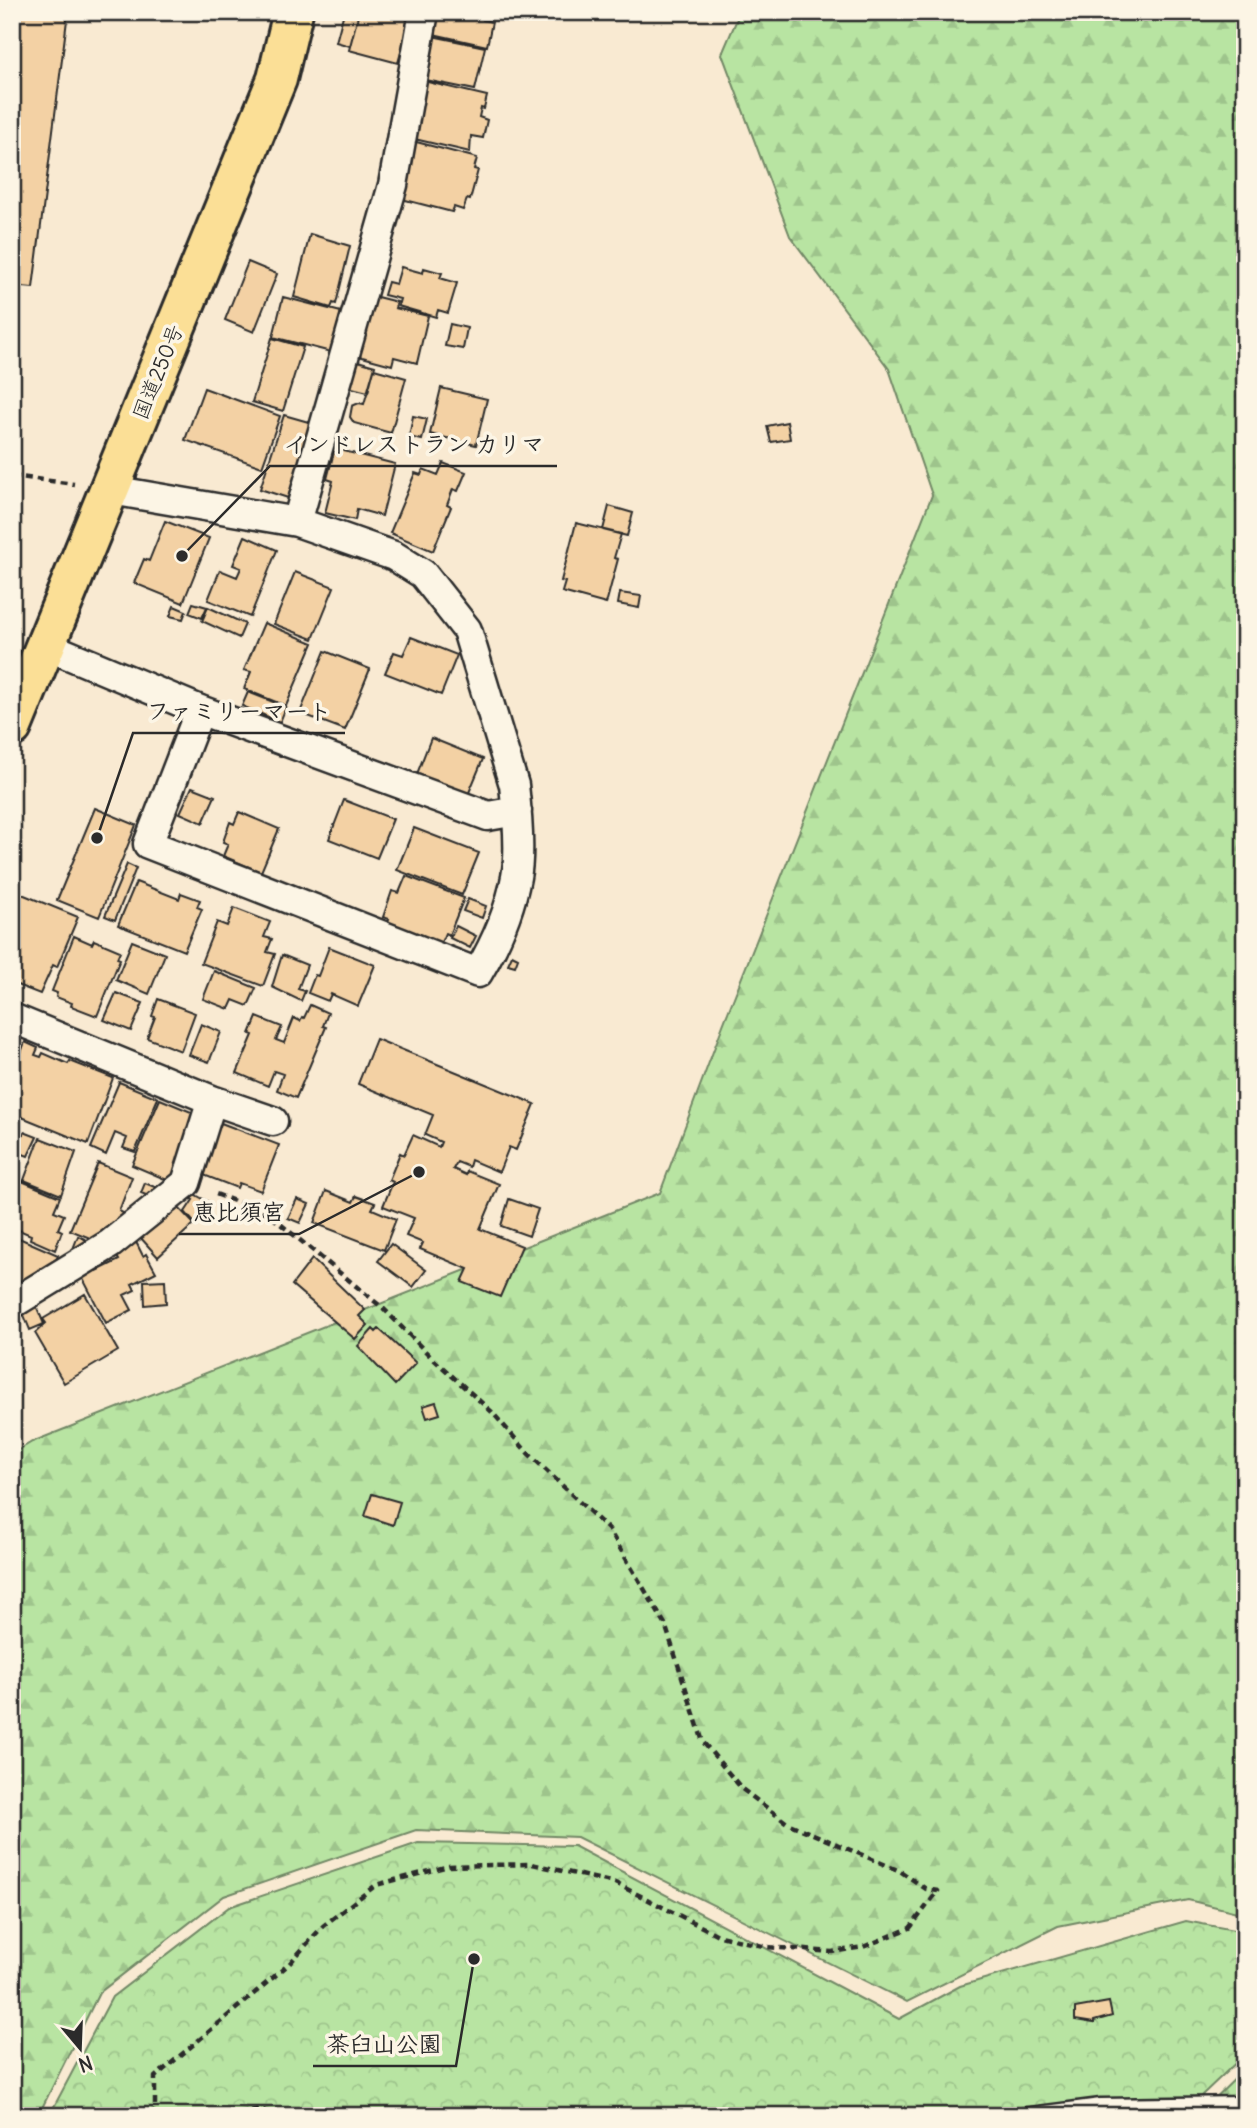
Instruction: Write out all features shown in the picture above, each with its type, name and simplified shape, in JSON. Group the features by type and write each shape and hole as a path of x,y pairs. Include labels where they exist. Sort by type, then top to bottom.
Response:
{"highway":[{"name":"国道250号","path":"12,727 45,645 94,487 277,79 293,12"}],"street":[{"path":"297,522 393,185 424,12"},
{"path":"94,487 297,522 394,556 423,574 467,630 514,785 517,811 516,877 496,941 478,973 148,844 200,710"},
{"path":"45,645 200,710 488,816 517,811"},
{"path":"12,1018 212,1100 273,1121"},
{"path":"12,1304 110,1244 186,1183 212,1100"}],"lane":[{"path":"1023,2116 1101,2106 1245,2104"}],"path":[{"path":"12,476 94,487"},
{"path":"151,2116 155,2108 155,2077 289,1964 323,1926 376,1885 449,1866 532,1864 615,1883 720,1936 767,1947 832,1952 863,1947 910,1928 938,1891 926,1889 900,1871 788,1823 742,1789 702,1742 665,1624 609,1530 528,1453 492,1412 430,1356 384,1309 267,1213 186,1183"},
{"path":"216,2116 259,2109 281,2116"}],"green space":[{"path":"740,12 1245,12 1245,1914 1188,1900 1058,1926 907,2002 577,1837 416,1830 224,1896 99,1993 38,2116 12,2116 12,1454 32,1442 660,1193 723,1025 932,495 889,369 790,236 722,54"},
{"path":"418,1843 574,1846 899,2019 960,1986 1186,1921 1245,1932 1245,2054 1180,2116 49,2116 112,1997 229,1907"},
{"path":"1245,2069 1245,2116 1197,2116"}],"building":[{"path":"12,12 68,12 33,288 12,286"},
{"path":"344,12 359,12 350,46 336,42"},
{"path":"359,12 412,12 398,63 349,50"},
{"path":"438,12 484,15 483,20 492,22 487,46 433,34"},
{"path":"432,36 485,47 475,90 421,79"},
{"path":"419,80 487,96 479,117 487,120 483,138 471,136 470,152 406,137"},
{"path":"405,139 477,158 474,169 478,170 470,200 467,199 463,210 454,207 452,212 390,196"},
{"path":"310,234 350,246 336,304 333,303 331,308 294,297"},
{"path":"248,262 277,274 254,332 225,320"},
{"path":"401,267 423,273 424,268 442,273 440,278 457,283 448,313 438,310 436,317 398,306 400,299 384,295 388,282 396,284"},
{"path":"365,294 397,302 395,308 428,316 417,363 394,357 392,365 351,354"},
{"path":"283,297 341,312 331,352 273,337"},
{"path":"450,324 467,328 463,349 445,346"},
{"path":"272,338 303,347 283,411 252,402"},
{"path":"351,359 375,366 368,392 344,386"},
{"path":"12,364 20,365 16,388 12,388"},
{"path":"374,369 406,378 391,433 354,423 350,417 352,406 364,404"},
{"path":"204,388 280,416 262,467 185,440"},
{"path":"441,388 487,399 476,445 430,434"},
{"path":"284,415 312,423 288,498 260,489"},
{"path":"413,416 427,419 422,440 409,437"},
{"path":"787,422 790,439 771,442 767,426"},
{"path":"340,450 395,464 382,516 357,509 355,520 325,513 333,481 327,479 334,452 339,453"},
{"path":"443,463 466,472 458,491 453,489 447,505 451,507 433,551 390,533 415,473 421,475 423,469 438,475"},
{"path":"609,506 633,513 627,536 603,530"},
{"path":"165,521 209,538 183,603 134,583 144,559 149,561"},
{"path":"576,523 621,534 614,558 618,559 606,604 562,592 565,582 561,581"},
{"path":"245,536 277,550 250,617 208,600 220,570 237,577 241,568 233,565"},
{"path":"295,572 334,587 313,639 274,624"},
{"path":"620,593 641,596 639,608 618,604"},
{"path":"193,603 207,607 202,618 189,613"},
{"path":"174,606 186,611 183,619 170,616"},
{"path":"208,607 245,624 239,638 202,621"},
{"path":"264,623 313,643 286,706 244,689 251,672 244,670"},
{"path":"411,637 457,655 441,695 385,673 394,652 403,655"},
{"path":"325,651 370,669 345,730 300,713"},
{"path":"248,692 286,707 280,722 242,706"},
{"path":"431,738 483,759 468,795 417,774"},
{"path":"192,787 215,796 203,823 180,813"},
{"path":"344,800 393,819 377,858 329,839"},
{"path":"95,808 136,825 99,917 57,900"},
{"path":"239,812 279,829 261,872 223,856 228,844 223,842 230,822 234,824"},
{"path":"414,828 479,853 462,895 397,870"},
{"path":"127,864 136,868 115,920 105,916"},
{"path":"406,876 464,898 449,935 445,933 440,945 387,925 389,919 383,917 392,891 399,893"},
{"path":"136,882 179,899 181,893 200,900 197,907 202,909 184,951 118,925"},
{"path":"12,890 78,917 57,967 53,965 40,994 12,983"},
{"path":"468,899 486,906 482,918 463,911"},
{"path":"234,908 270,922 264,937 272,939 267,952 275,954 263,986 201,963 217,922 227,926"},
{"path":"456,926 476,936 470,948 450,938"},
{"path":"74,936 92,944 94,940 120,951 117,958 120,959 97,1016 71,1006 72,1003 56,997 57,993 52,991"},
{"path":"132,941 165,954 149,994 116,980"},
{"path":"329,947 375,965 358,1006 331,994 328,1001 308,993"},
{"path":"282,955 307,965 298,989 305,991 301,1001 272,987"},
{"path":"512,955 518,958 515,966 508,964"},
{"path":"214,971 256,988 248,1006 233,1000 229,1009 203,999"},
{"path":"116,993 143,1003 131,1031 104,1020"},
{"path":"158,999 195,1013 181,1051 147,1038"},
{"path":"310,1005 328,1013 323,1026 326,1027 296,1098 277,1090 283,1074 274,1071 268,1086 237,1073 253,1035 250,1034 257,1017 282,1027 276,1040 284,1043 294,1018 300,1021 304,1018"},
{"path":"201,1024 221,1032 209,1062 189,1055"},
{"path":"12,1038 18,1041 12,1056"},
{"path":"376,1039 535,1104 516,1150 509,1147 499,1172 471,1160 469,1167 457,1162 453,1169 466,1175 467,1171 499,1184 480,1229 522,1246 500,1297 462,1282 468,1269 420,1249 423,1243 406,1236 414,1218 383,1206 393,1182 389,1180 400,1153 404,1155 413,1135 439,1147 441,1142 425,1135 433,1115 358,1084"},
{"path":"25,1042 38,1048 35,1055 41,1057 43,1053 113,1078 88,1144 12,1113 12,1076"},
{"path":"119,1082 158,1098 135,1152 123,1148 127,1138 115,1133 106,1155 91,1148"},
{"path":"160,1099 208,1119 174,1183 132,1165"},
{"path":"221,1123 279,1145 261,1191 239,1183 237,1188 201,1174"},
{"path":"24,1132 37,1137 28,1156 15,1151"},
{"path":"40,1138 76,1152 61,1195 24,1180"},
{"path":"98,1163 132,1177 119,1211 125,1214 117,1234 105,1229 100,1242 70,1230"},
{"path":"12,1177 60,1197 54,1211 64,1215 58,1229 62,1231 55,1250 12,1227"},
{"path":"145,1183 162,1190 158,1200 141,1193"},
{"path":"326,1191 353,1202 356,1196 375,1203 372,1209 396,1219 384,1250 314,1223"},
{"path":"194,1194 212,1204 197,1226 185,1212"},
{"path":"297,1199 309,1204 300,1223 288,1218"},
{"path":"509,1199 538,1209 529,1236 501,1226"},
{"path":"175,1204 194,1224 158,1257 140,1237"},
{"path":"12,1235 58,1255 50,1276 38,1270 31,1289 12,1281"},
{"path":"78,1236 87,1240 82,1253 73,1249"},
{"path":"136,1242 156,1272 132,1284 135,1290 124,1295 132,1310 106,1323 81,1275 96,1268 97,1271 119,1260 115,1253"},
{"path":"391,1244 426,1270 413,1287 378,1261"},
{"path":"312,1259 365,1310 359,1316 368,1325 355,1339 292,1285"},
{"path":"165,1280 166,1303 145,1305 144,1281"},
{"path":"85,1294 118,1351 64,1383 35,1333 46,1323 43,1319"},
{"path":"35,1303 44,1324 30,1330 22,1310"},
{"path":"373,1329 376,1332 379,1329 416,1363 395,1385 358,1346"},
{"path":"436,1402 440,1414 427,1418 423,1406"},
{"path":"372,1494 400,1502 393,1525 365,1516"},
{"path":"1109,2002 1112,2016 1094,2023 1075,2020 1075,2008"}],"place":[{"name":"インドレストラン カリマ","path":"182,556"},
{"name":"ファミリーマート","path":"97,838"},
{"name":"恵比須宮","path":"419,1172"},
{"name":"茶臼山公園","path":"474,1959"}]}
